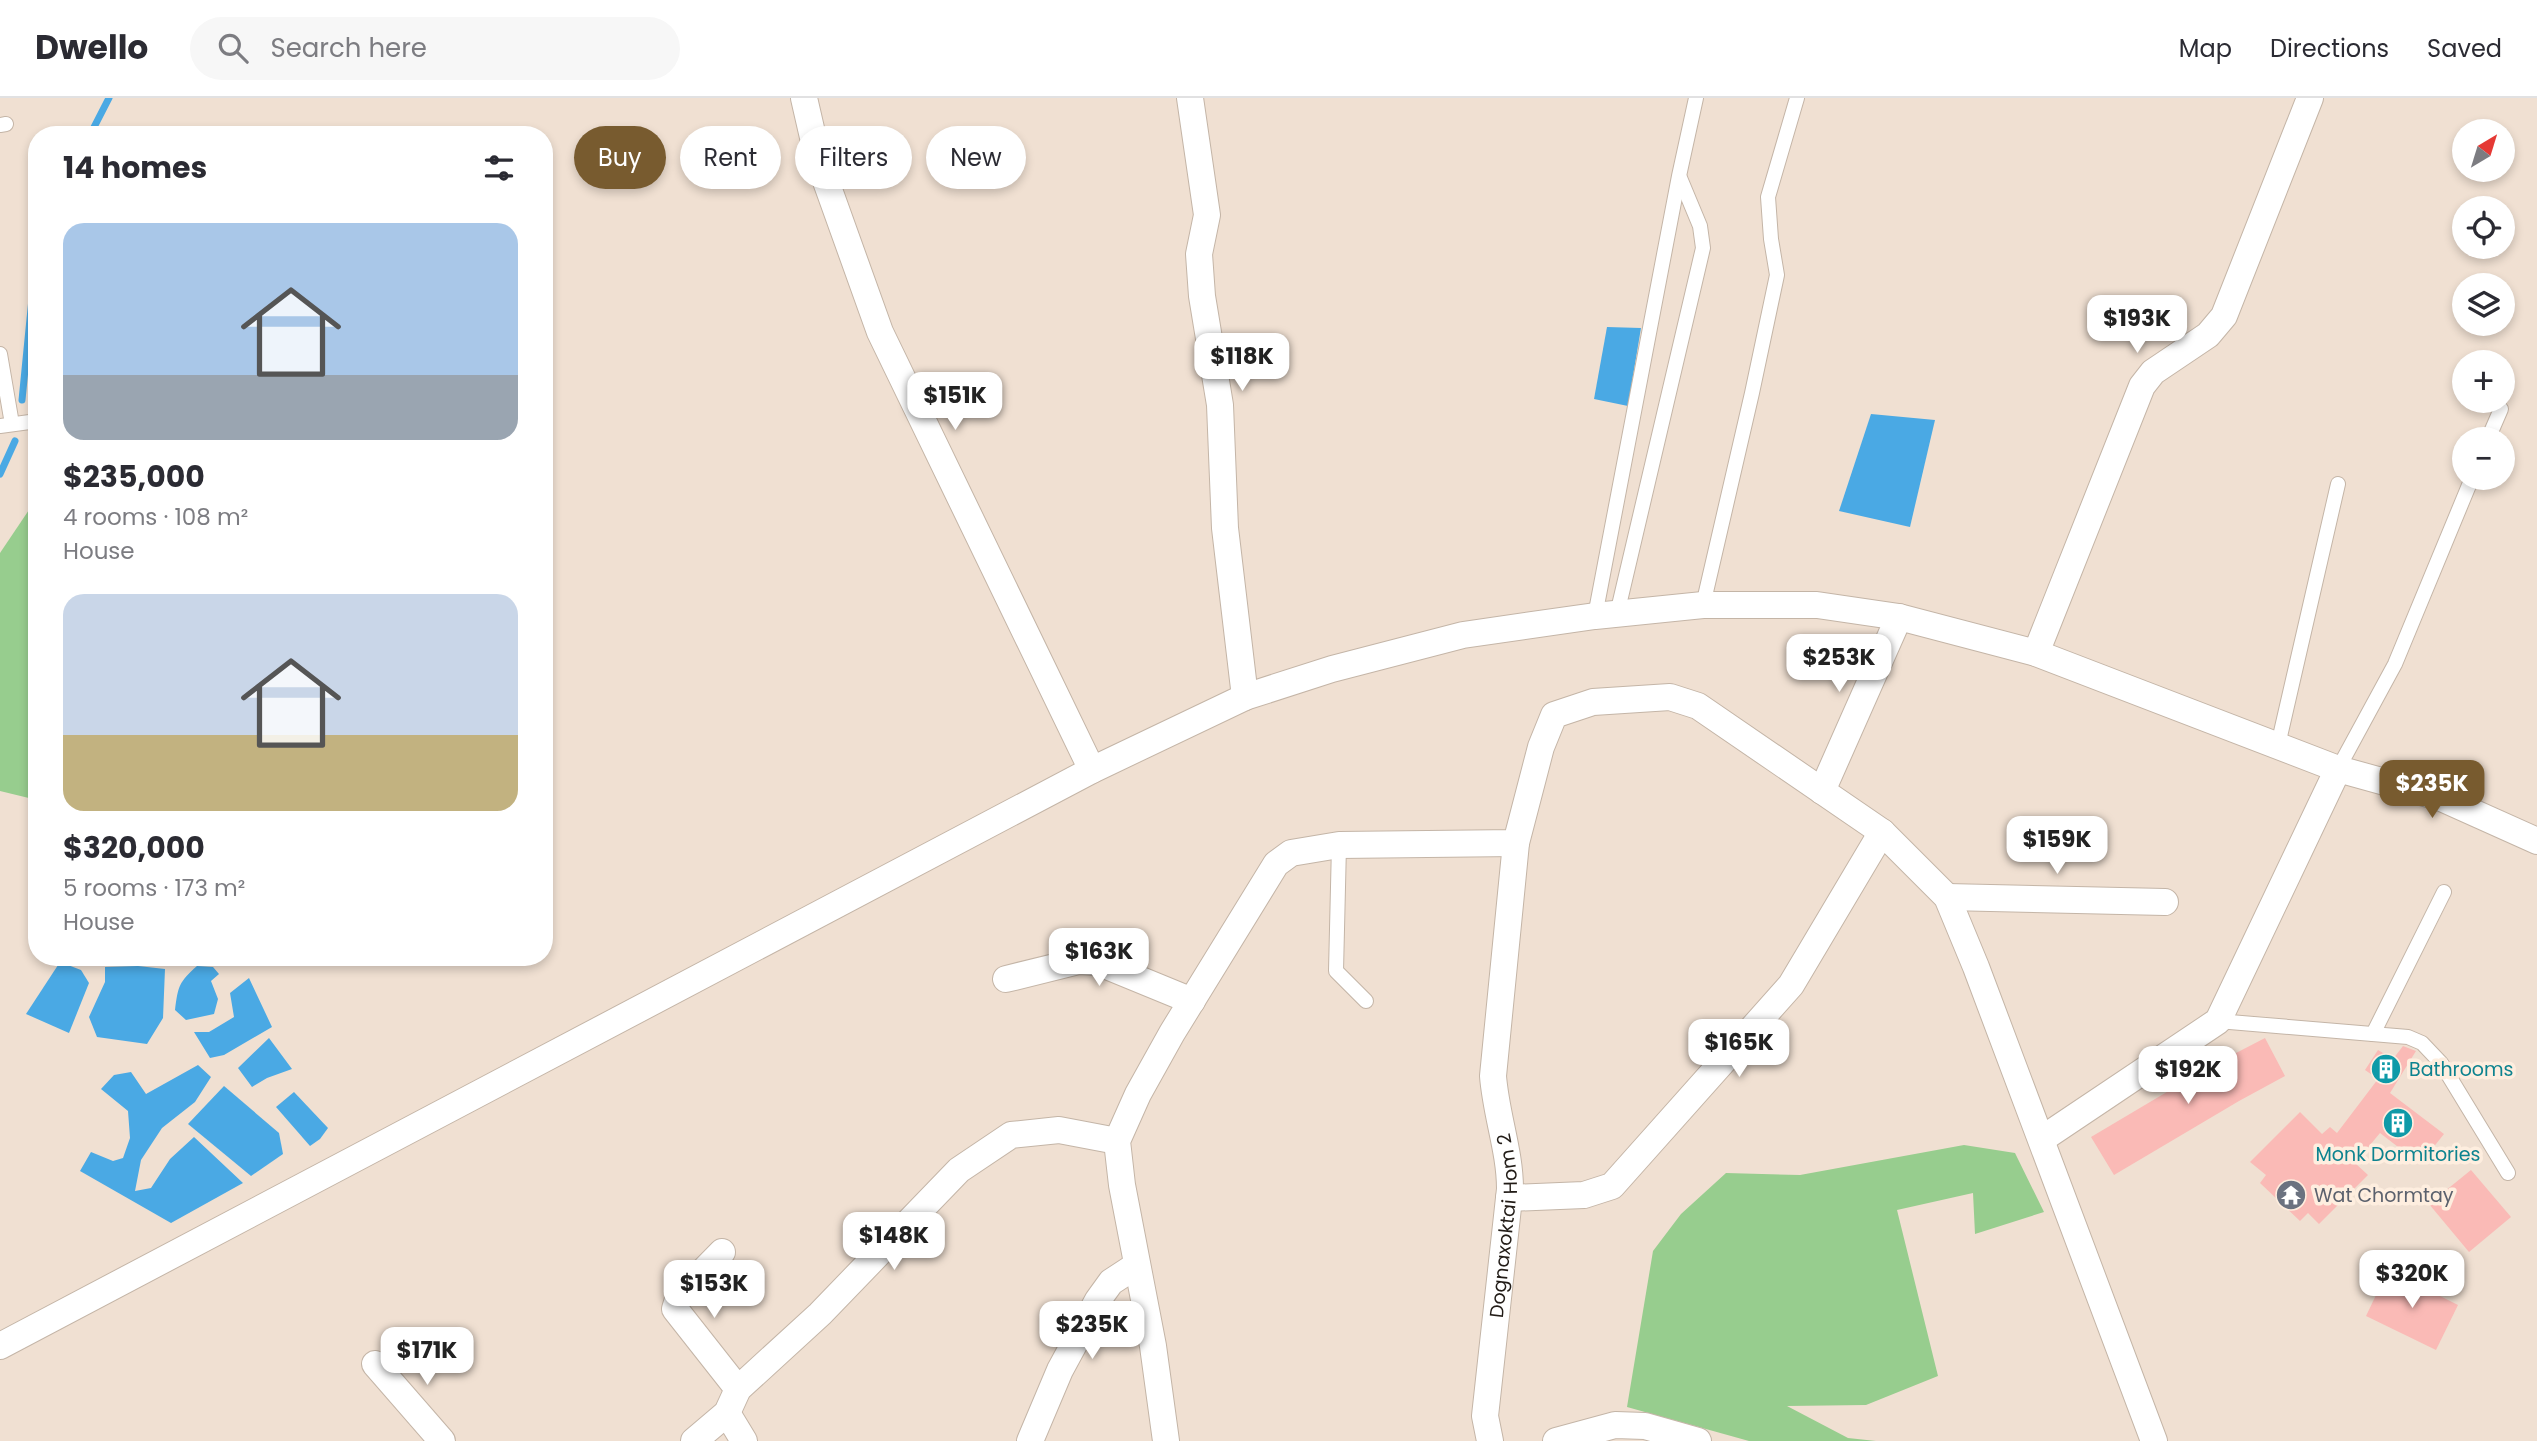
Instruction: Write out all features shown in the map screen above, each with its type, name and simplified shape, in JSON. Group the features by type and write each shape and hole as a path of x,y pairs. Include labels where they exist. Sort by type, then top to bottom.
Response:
{"street":[{"path":"804,98 818,159 880,332 1092,770"},
{"path":"1190,98 1207,215 1199,254 1202,296 1220,405 1226,528 1245,697"},
{"path":"2036,653 2142,386 2153,372 2208,335 2224,316 2310,98"},
{"path":"0,1346 1092,770 1245,697 1332,669 1463,635 1606,615 1703,605 1817,605 1899,617 2036,653 2338,769 2439,797 2537,841"},
{"path":"1899,617 1822,791 1882,832 1947,897 2042,1139 2154,1441"},
{"name":"Dognaxoktai Hom 2","path":"1490,1441 1485,1416 1509,1198 1510,1164 1496,1105 1493,1076 1516,843 1541,747 1553,715 1593,702 1670,697 1698,706 1822,791"},
{"path":"2042,1139 2218,1021 2338,769"},
{"path":"1509,1198 1584,1195 1612,1186 1791,985 1882,832"},
{"path":"1166,1441 1153,1346 1122,1185 1117,1141 1138,1094 1192,1001 1276,864 1291,853 1339,845 1516,843"},
{"path":"1947,897 2165,902"},
{"path":"1006,979 1079,961 1097,962 1192,1001"},
{"path":"694,1441 727,1413 738,1389 820,1314 959,1170 1012,1136 1059,1130 1117,1141"},
{"path":"722,1252 679,1296 675,1309 738,1389"},
{"path":"1030,1441 1060,1370 1098,1300 1111,1282 1137,1265"},
{"path":"375,1364 442,1441"},
{"path":"727,1413 744,1441"},
{"path":"1556,1441 1615,1425 1645,1426 1698,1441"}],"lane":[{"path":"1606,615 1679,176 1696,98"},
{"path":"1703,605 1777,275 1768,197 1797,98"},
{"path":"1606,615 1703,248 1700,226 1679,176"},
{"path":"0,354 6,425 28,422"},
{"path":"2278,745 2338,484"},
{"path":"2338,769 2395,664 2467,490"},
{"path":"1339,845 1336,971 1366,1001"},
{"path":"2373,1034 2444,892"},
{"path":"2218,1021 2408,1037 2422,1043 2441,1063 2508,1173"}],"green space":[{"path":"28,511 28,798 0,791 0,553"},
{"path":"1964,1145 2015,1153 2044,1212 1975,1234 1973,1193 1897,1210 1938,1376 1866,1405 1787,1406 1848,1438 1876,1441 1749,1441 1627,1407 1653,1251 1681,1214 1726,1173 1800,1175"}],"water":[{"path":"1607,327 1641,328 1628,406 1594,399"},
{"path":"1871,414 1935,420 1910,527 1839,511"},
{"path":"57,966 70,966 81,970 89,983 69,1033 26,1014"},
{"path":"197,966 213,967 219,974 211,981 218,999 214,1014 186,1020 175,1010 177,995 186,976"},
{"path":"105,967 165,969 163,1018 147,1044 97,1037 89,1017 105,982"},
{"path":"249,978 272,1027 224,1055 210,1058 194,1032 209,1032 234,1017 230,993"},
{"path":"269,1038 292,1069 252,1087 238,1068"},
{"path":"198,1065 211,1077 195,1102 162,1128 141,1160 135,1191 151,1188 170,1159 194,1137 243,1183 171,1223 80,1171 91,1152 113,1161 123,1158 130,1138 128,1111 101,1089 114,1075 131,1072 146,1094"},
{"path":"224,1086 279,1133 283,1154 251,1176 188,1124"},
{"path":"294,1092 328,1128 320,1139 310,1146 276,1107"}],"building":[{"path":"2265,1038 2285,1076 2114,1175 2091,1137 2209,1067"},
{"path":"2403,1046 2416,1051 2390,1093 2444,1134 2420,1164 2380,1133 2355,1163 2368,1175 2319,1224 2308,1213 2300,1221 2260,1183 2266,1175 2250,1162 2300,1112 2322,1134 2330,1127 2337,1133 2378,1079 2365,1070 2378,1050 2393,1059"},
{"path":"2471,1170 2511,1217 2469,1252 2429,1204"},
{"path":"2388,1270 2458,1305 2436,1350 2366,1316"}],"waterway":[{"path":"95,126 109,98"},
{"path":"22,400 28,339"},
{"path":"0,474 15,441"}],"place":[{"name":"Bathrooms","path":"2386,1069"},
{"name":"Monk Dormitories","path":"2398,1123"},
{"name":"Wat Chormtay","path":"2291,1195"}]}
